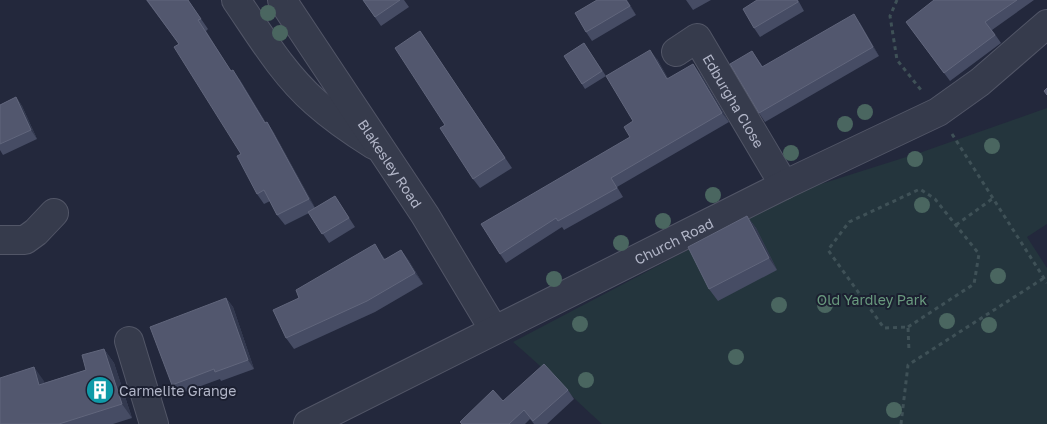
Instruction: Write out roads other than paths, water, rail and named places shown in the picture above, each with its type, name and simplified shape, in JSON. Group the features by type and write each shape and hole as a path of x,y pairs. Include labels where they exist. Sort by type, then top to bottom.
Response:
{"street":[{"path":"236,0 285,70 314,101 340,123 384,151"},
{"name":"Blakesley Road","path":"282,0 384,151 494,330"},
{"name":"Church Road","path":"308,424 784,185 938,112 980,82 1037,32"},
{"name":"Edburgha Close","path":"676,52 697,38 784,185"},
{"path":"0,240 25,240 54,213"},
{"path":"129,342 154,424"}],"place":[{"name":"Carmelite Grange","path":"100,390"}],"park label":[{"name":"Old Yardley Park","path":"872,299"}]}
